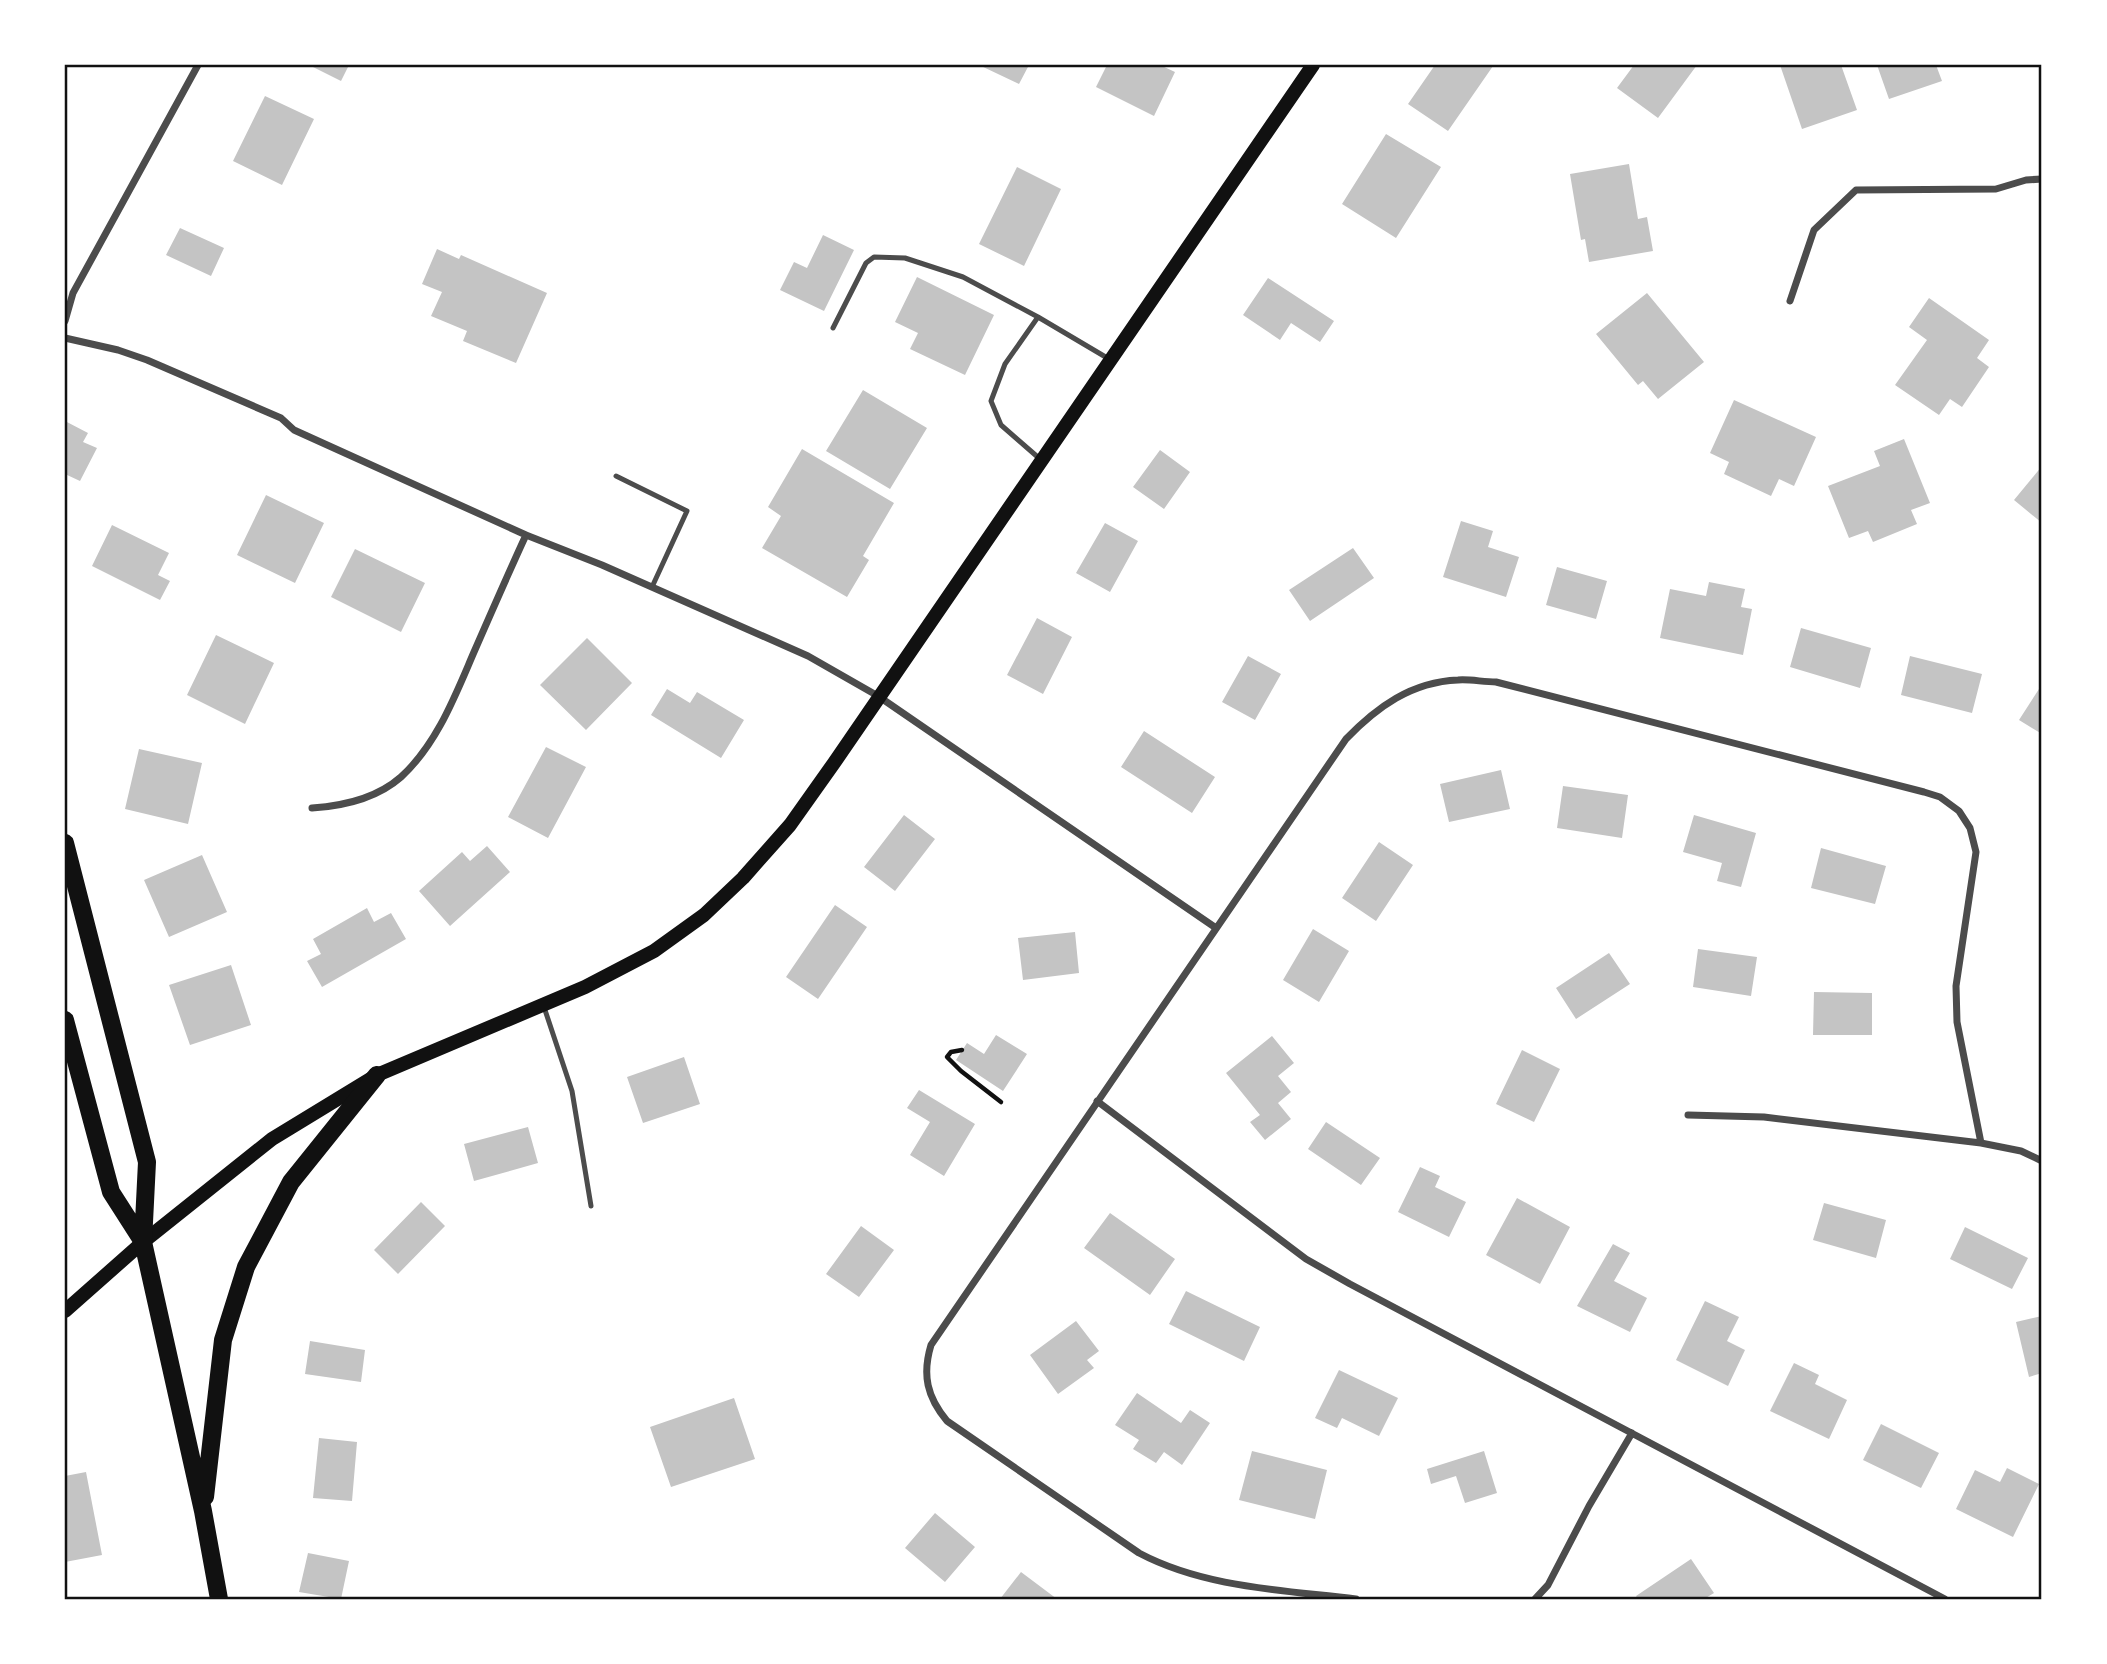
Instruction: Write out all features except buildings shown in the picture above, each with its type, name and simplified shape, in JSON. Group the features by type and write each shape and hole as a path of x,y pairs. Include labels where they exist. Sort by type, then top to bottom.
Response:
{"main road":[{"path":"65,1311 144,1242 272,1139 377,1074 585,987 654,951 704,915 743,878 790,825 1312,65"},
{"path":"65,843 147,1163 144,1242 203,1511 219,1599"},
{"path":"65,1020 111,1192 144,1242"},
{"path":"203,1511 223,1340 246,1267 291,1182 377,1074"}],"street":[{"path":"65,321 73,293 198,65"},
{"path":"1790,301 1814,230 1856,190 1996,189 2026,180 2042,179"},
{"path":"65,338 118,350 147,360 281,418 295,430 526,535 808,656 878,696 1216,928"},
{"path":"312,808 339,806 377,793 400,778 422,753 448,711 526,535"},
{"path":"1356,1599 1196,1577 1162,1565 1139,1553 947,1421 935,1407 927,1384 926,1362 932,1345 1097,1101 1346,739 1364,719 1393,698 1432,683 1459,680 1496,682 1940,797 1959,811 1970,828 1976,852 1956,986 1957,1022 1982,1143"},
{"path":"1097,1101 1306,1259 1945,1599"},
{"path":"1688,1115 1764,1117 1982,1143 2021,1152 2042,1161"},
{"path":"1535,1599 1548,1586 1589,1506 1632,1433"}],"lane":[{"path":"833,328 866,263 874,257 905,258 963,278 1038,317 1109,359"},
{"path":"1038,317 1005,364 991,401 1001,425 1041,460"},
{"path":"617,476 687,511 652,587"},
{"path":"543,1004 572,1091 591,1206"}],"path":[{"path":"962,1050 951,1052 947,1057 961,1072 1001,1102"}]}
